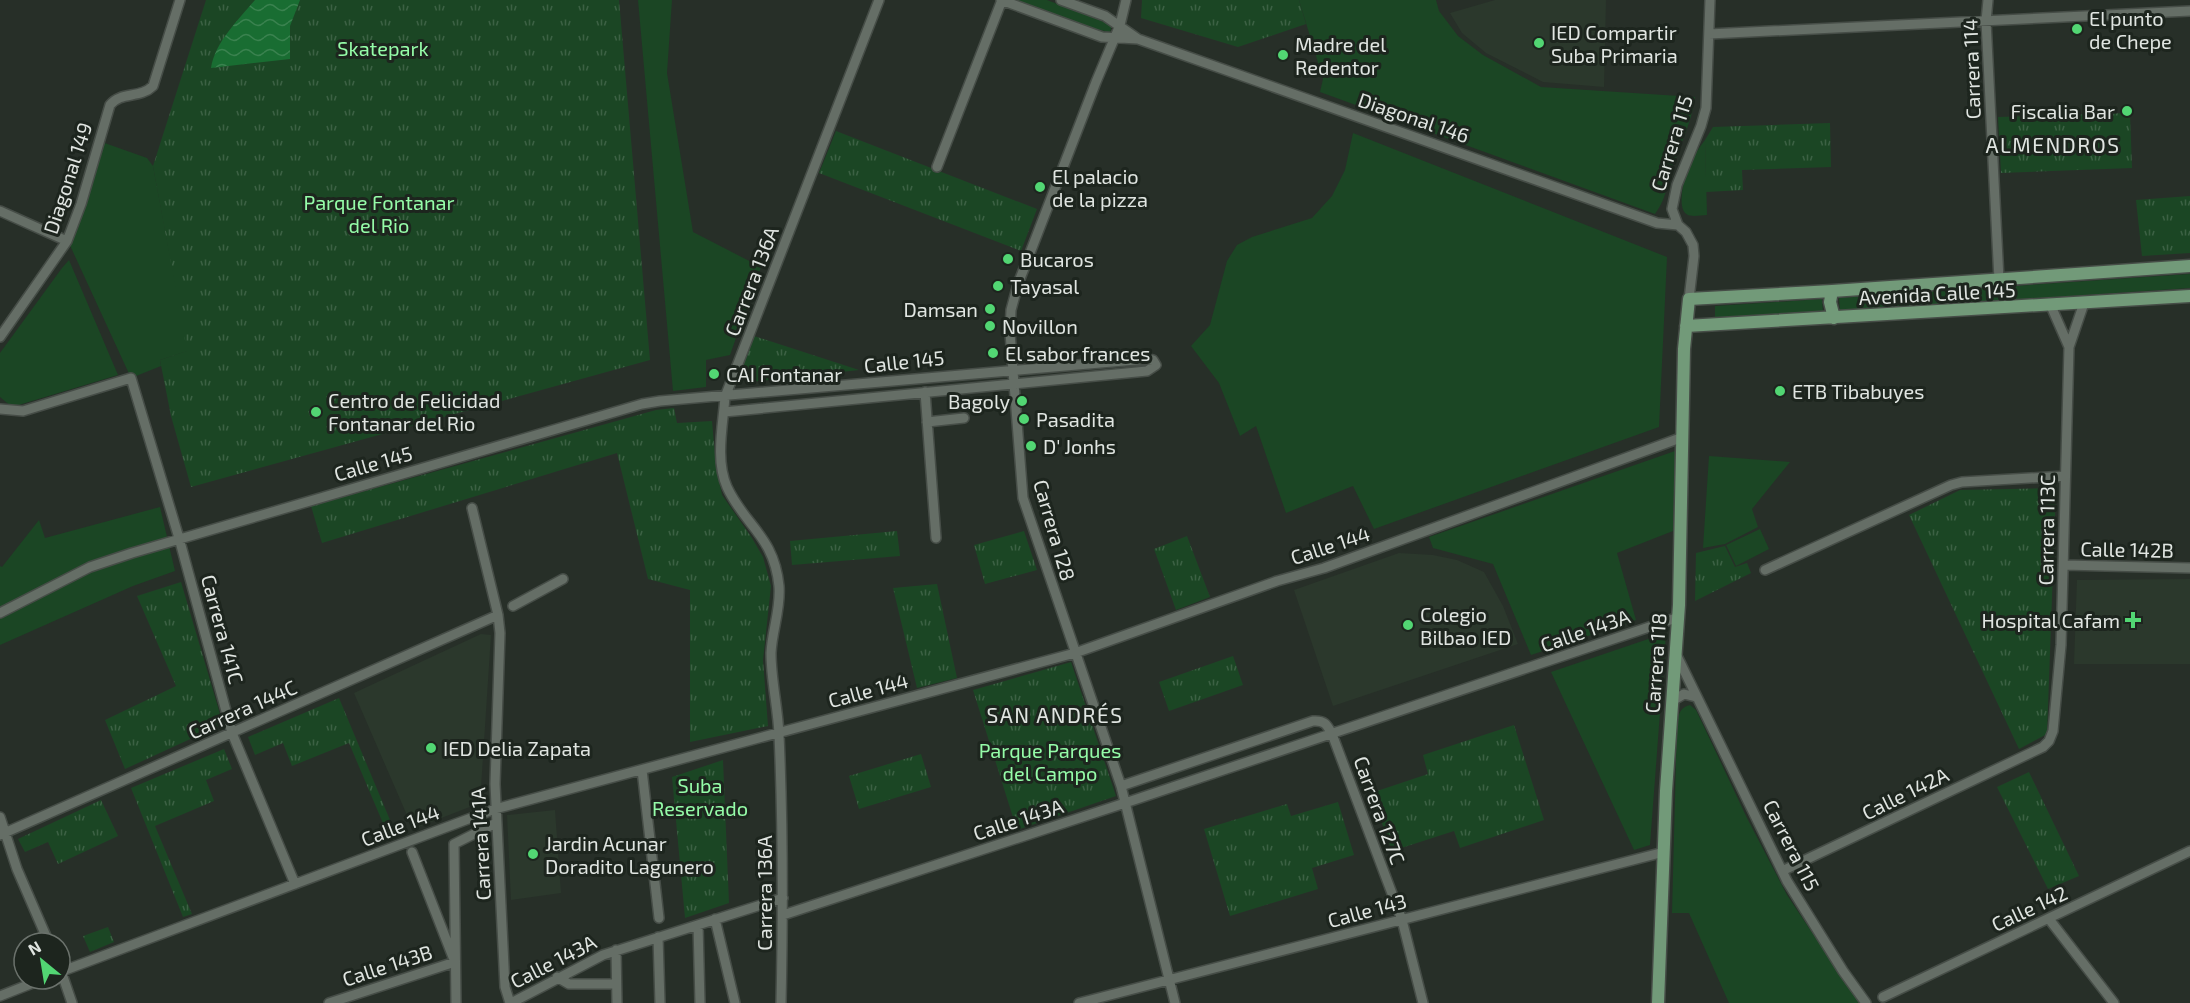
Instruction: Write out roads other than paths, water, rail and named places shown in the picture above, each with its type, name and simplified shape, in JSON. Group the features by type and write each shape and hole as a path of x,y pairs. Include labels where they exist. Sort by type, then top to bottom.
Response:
{"main road":[{"name":"Avenida Calle 145","path":"1689,299 2190,266"},
{"path":"1832,291 1830,302 1834,318"},
{"name":"Avenida Calle 145","path":"1686,326 2190,296"},
{"name":"Carrera 115","path":"1686,326 1689,299"},
{"name":"Carrera 118","path":"1658,1003 1672,701 1679,617 1686,326"}],"street":[{"name":"Diagonal 149","path":"0,337 68,241 110,105 115,98 141,93 153,86 180,0"},
{"name":"Carrera 136A","path":"781,1003 783,898 779,733 771,654 779,598 777,572 767,545 726,486 721,463 725,397 879,0"},
{"name":"Diagonal 146","path":"1002,0 1094,34 1138,39"},
{"path":"937,167 1002,0"},
{"name":"Diagonal 146","path":"1061,0 1105,16 1138,39 1657,223 1678,225"},
{"name":"Carrera 128","path":"1126,0 1120,26 1045,213 1013,300 1009,320 1023,498 1120,786 1175,1003"},
{"name":"Carrera 115","path":"1689,299 1693,245 1686,232 1678,225 1672,209 1681,171 1701,126 1706,108 1710,0"},
{"name":"Carrera 114","path":"1988,0 1986,21 1999,280"},
{"path":"1708,34 2190,11"},
{"path":"0,212 68,241"},
{"name":"Carrera 113C","path":"2043,747 2049,741 2053,731 2061,645 2069,347 2084,303"},
{"name":"Carrera 113C","path":"2051,306 2069,347"},
{"name":"Calle 145","path":"0,613 90,567 179,538 623,409 660,401 1148,359 1153,360 1156,365 1147,371 724,412"},
{"name":"Carrera 141C","path":"0,409 22,411 131,378 179,538 232,733 295,884"},
{"path":"925,392 936,538"},
{"path":"927,422 964,418"},
{"name":"Calle 144","path":"72,966 495,808 1075,653 1277,581 1332,565 1683,437"},
{"path":"1765,570 1951,485 1962,482 2065,476"},
{"name":"Carrera 141A","path":"472,508 498,615 501,644 495,808 505,987 510,1003"},
{"name":"Calle 142B","path":"2063,566 2190,568"},
{"path":"513,606 563,579"},
{"name":"Carrera 144C","path":"2,834 498,615"},
{"name":"Calle 143A","path":"783,915 1125,804 1679,617"},
{"name":"Carrera 115","path":"1676,654 1782,871 1801,905 1866,1003"},
{"path":"1672,701 1684,694 1696,697"},
{"path":"1120,786 1313,721 1321,720 1326,723 1332,734"},
{"name":"Carrera 127C","path":"1332,734 1402,920 1423,1003"},
{"name":"Calle 142A","path":"1782,871 2043,747"},
{"path":"642,770 659,918"},
{"path":"0,817 2,834 44,931"},
{"path":"456,1003 454,844 496,823"},
{"name":"Calle 142","path":"1883,997 2190,851"},
{"path":"412,852 455,962"},
{"name":"Calle 143","path":"1079,1003 1664,852"},
{"name":"Calle 143A","path":"510,1003 557,977 616,950 783,898"},
{"path":"715,919 735,1003"},
{"path":"2049,919 2114,1003"},
{"path":"698,924 700,1003"},
{"path":"658,937 660,1003"},
{"path":"616,950 617,1003"},
{"name":"Calle 143B","path":"329,1003 455,962"},
{"path":"557,977 569,984 616,984"}],"water":[{"path":"255,0 300,0 290,26 290,59 211,68 222,40"}],"place":[{"name":"El punto de Chepe","path":"2077,29"},
{"name":"IED Compartir Suba Primaria","path":"1539,43"},
{"name":"Madre del Redentor","path":"1283,55"},
{"name":"Fiscalia Bar","path":"2127,111"},
{"name":"El palacio de la pizza","path":"1040,187"},
{"name":"Bucaros","path":"1008,259"},
{"name":"Tayasal","path":"998,286"},
{"name":"Damsan","path":"990,309"},
{"name":"Novillon","path":"990,326"},
{"name":"El sabor frances","path":"993,353"},
{"name":"CAI Fontanar","path":"714,374"},
{"name":"ETB Tibabuyes","path":"1780,391"},
{"name":"Bagoly","path":"1022,401"},
{"name":"Centro de Felicidad Fontanar del Rio","path":"316,412"},
{"name":"Pasadita","path":"1024,419"},
{"name":"D' Jonhs","path":"1031,446"},
{"name":"Hospital Cafam","path":"2133,620"},
{"name":"Colegio Bilbao IED","path":"1408,625"},
{"name":"IED Delia Zapata","path":"431,748"},
{"name":"Jardin Acunar Doradito Lagunero","path":"533,854"}],"district":[{"name":"ALMENDROS","path":"2053,144"},
{"name":"SAN ANDRÉS","path":"1055,714"}],"park label":[{"name":"Skatepark","path":"383,48"},
{"name":"Parque Fontanar del Rio","path":"379,214"},
{"name":"Parque Parques del Campo","path":"1050,762"},
{"name":"Suba Reservado","path":"700,796"}]}
